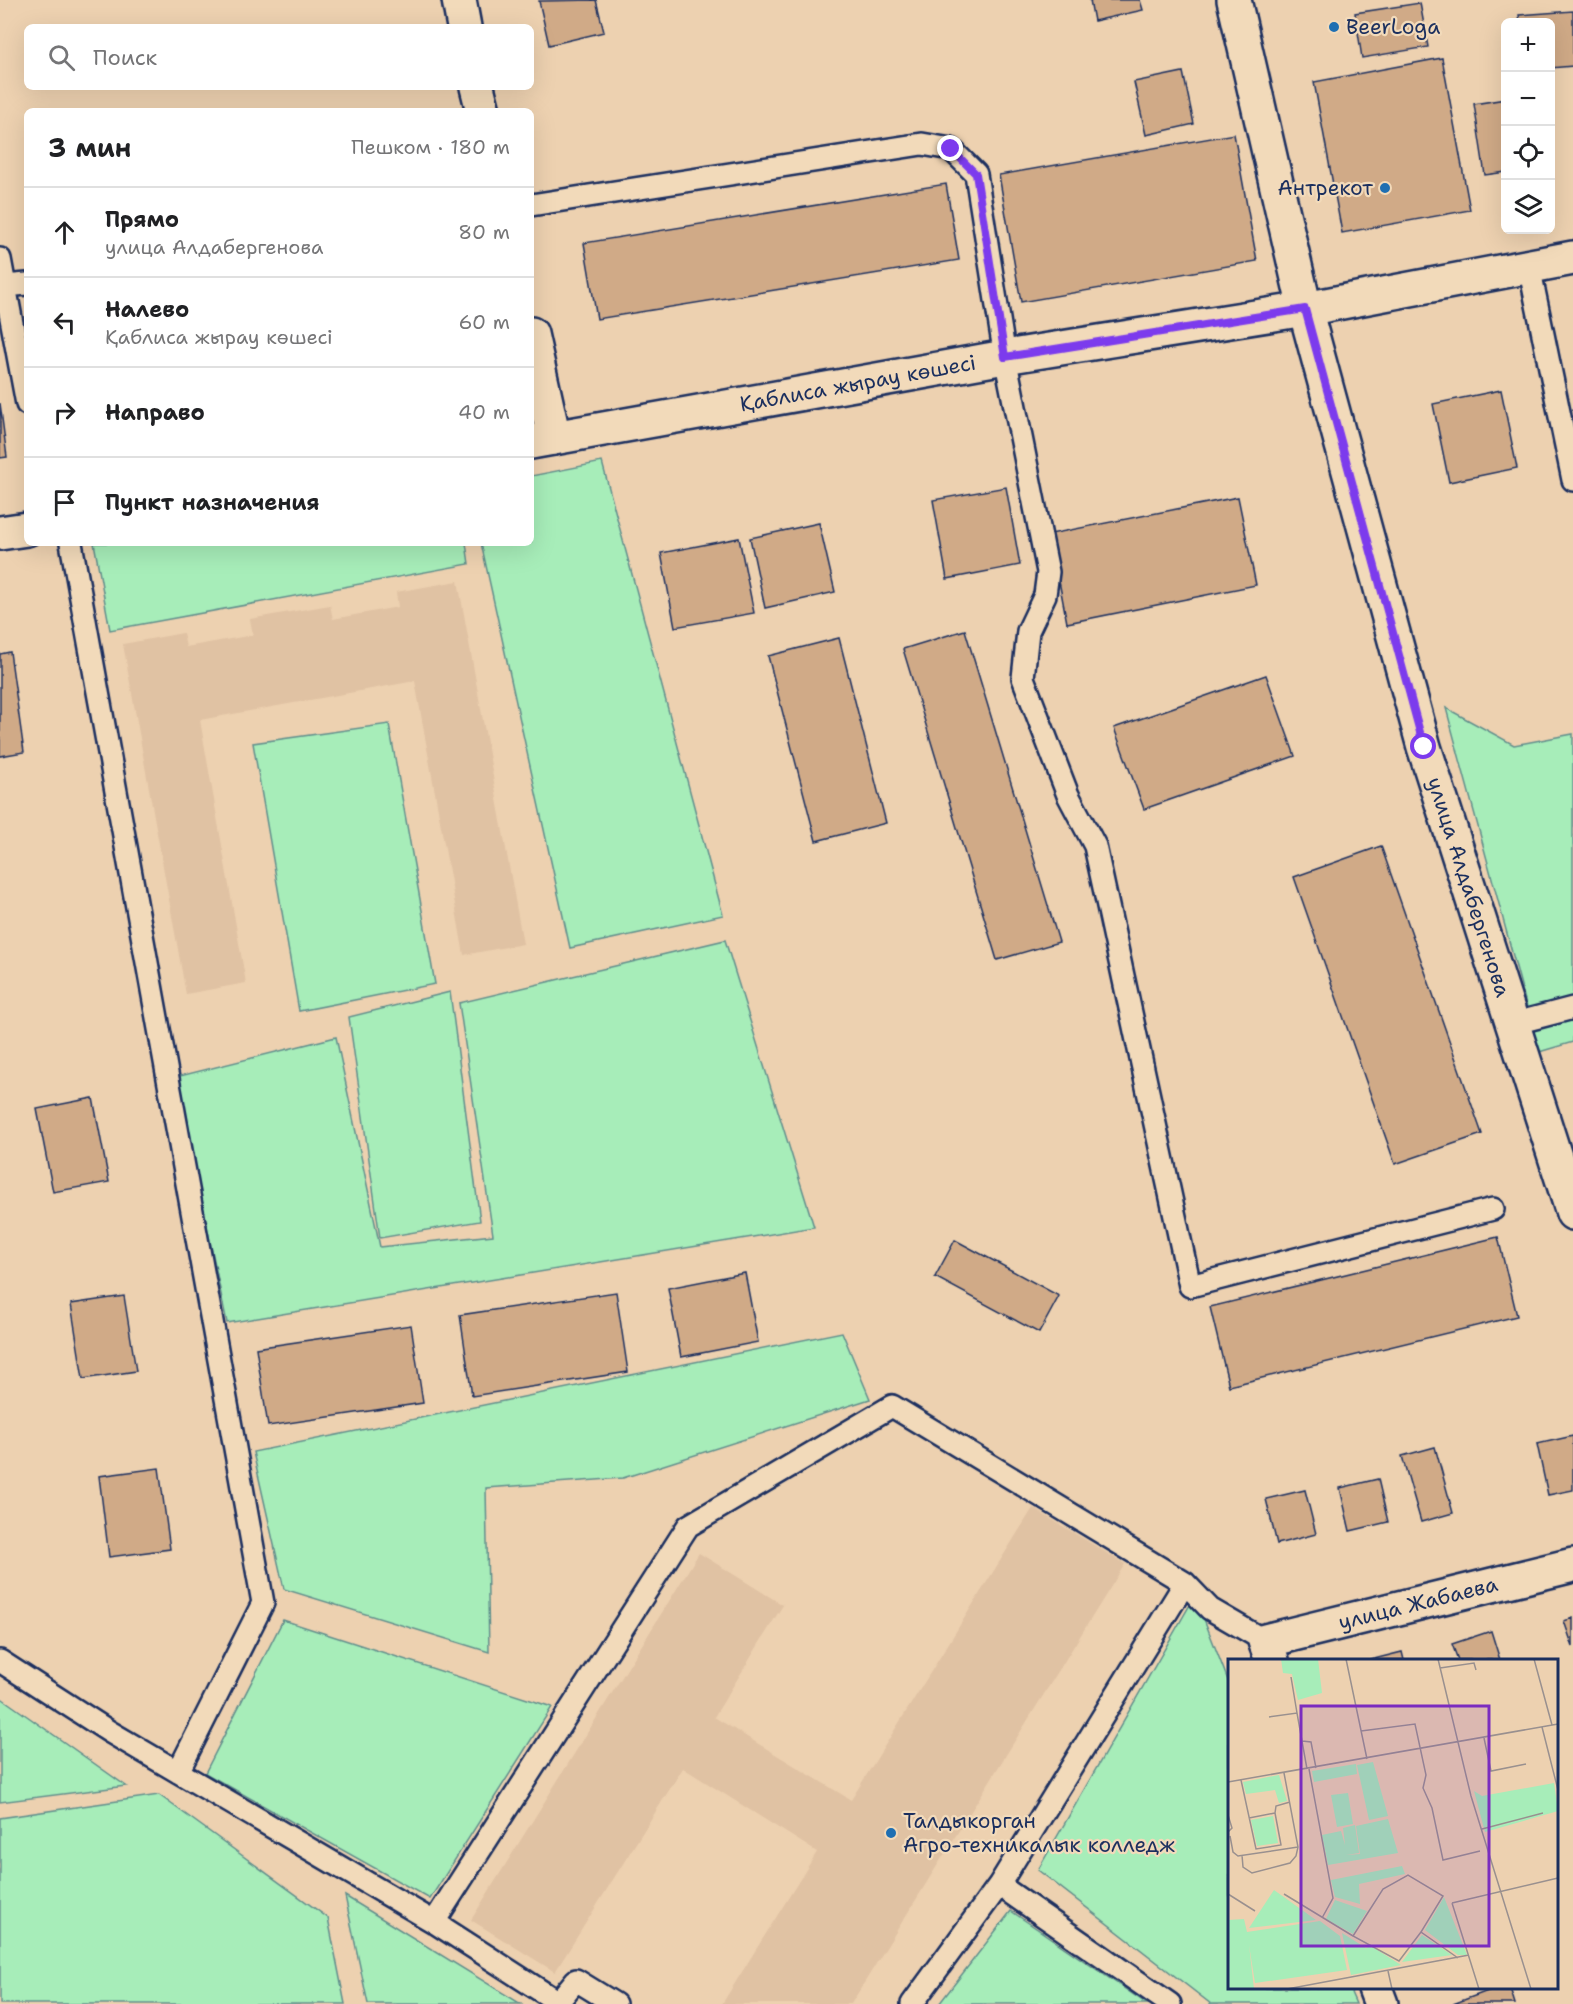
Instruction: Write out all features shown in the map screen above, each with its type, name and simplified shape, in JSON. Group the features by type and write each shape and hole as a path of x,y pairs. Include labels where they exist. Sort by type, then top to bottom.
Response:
{"street":[{"path":"459,0 463,24"},
{"name":"улица Алдабергенова","path":"1234,0 1305,309 1424,747 1573,1213"},
{"path":"478,90 482,108"},
{"name":"Қаблиса жырау көшесі","path":"542,440 1005,357 1305,309 1573,258"},
{"path":"534,363 542,440"},
{"path":"0,533 24,529"},
{"name":"улица Жабаева","path":"1268,1651 1573,1565"},
{"path":"1375,1989 1381,2004"}],"lane":[{"path":"534,205 922,144 951,149 976,174 1005,357 1048,572 1045,595 1028,631 1023,678 1068,795 1095,846 1190,1286 1493,1209"},
{"path":"0,259 24,388"},
{"path":"1529,266 1573,480"},
{"path":"5,286 24,284"},
{"path":"73,546 263,1603 178,1772"},
{"path":"1512,1023 1573,1008"},
{"path":"434,1922 688,1526 892,1406 1185,1583 1210,1609 1268,1651"},
{"path":"912,2004 999,1885 1185,1583"},
{"path":"0,1661 110,1732 434,1922 558,2002 576,1980 615,2004"},
{"path":"999,1885 1170,2004"}],"shaded area":[{"path":"458,581 523,944 464,955 415,681 200,720 246,983 186,994 123,644 183,633 186,647 253,635 250,619 330,605 333,619 398,607 396,592"},
{"path":"1033,1508 1125,1564 851,2004 722,2004 817,1852 683,1768 555,1972 471,1920 699,1553 783,1605 714,1717 851,1800"}],"green space":[{"path":"602,462 723,915 570,948 482,546 534,546 534,475"},
{"path":"95,546 466,546 469,564 110,630"},
{"path":"1446,708 1514,745 1573,734 1573,1042 1539,1052"},
{"path":"389,724 435,984 299,1011 253,743"},
{"path":"725,940 814,1227 227,1323 176,1077 336,1037 380,1247 493,1235 459,1003"},
{"path":"450,992 480,1221 380,1238 349,1017"},
{"path":"842,1332 870,1399 623,1478 486,1488 489,1652 284,1589 253,1452"},
{"path":"1195,1596 1228,1680 1228,1989 1349,1989 1356,2004 1211,2004 1038,1870"},
{"path":"283,1620 552,1707 430,1899 205,1773"},
{"path":"0,1697 126,1786 0,1802"},
{"path":"159,1795 328,1918 345,2004 0,2004 0,1818"},
{"path":"345,1896 521,2004 368,2004"},
{"path":"1011,1911 1147,2004 939,2004"}],"building":[{"path":"596,0 604,32 549,45 539,1"},
{"path":"1090,0 1140,0 1143,10 1094,21"},
{"path":"1420,3 1428,47 1362,58 1355,13"},
{"path":"1573,11 1573,66 1555,68 1555,18 1519,18 1519,15"},
{"path":"1442,58 1470,210 1342,233 1314,82"},
{"path":"1183,72 1194,124 1146,135 1134,82"},
{"path":"1501,100 1501,173 1485,175 1474,104"},
{"path":"1234,134 1257,261 1021,302 999,175"},
{"path":"946,184 959,260 597,319 584,243"},
{"path":"1501,390 1517,468 1449,482 1433,404"},
{"path":"0,403 7,457 0,458"},
{"path":"1006,487 1020,565 947,579 933,500"},
{"path":"1238,497 1256,585 1067,623 1050,534"},
{"path":"819,523 835,592 765,608 750,538"},
{"path":"739,538 754,613 675,627 661,553"},
{"path":"965,630 1059,942 997,960 903,649"},
{"path":"839,638 886,823 816,841 768,656"},
{"path":"10,652 24,752 0,756 0,654"},
{"path":"1266,675 1295,756 1144,809 1114,728"},
{"path":"1381,846 1482,1134 1395,1164 1294,877"},
{"path":"93,1098 109,1182 53,1192 37,1109"},
{"path":"1498,1237 1517,1316 1229,1386 1210,1307"},
{"path":"955,1240 1059,1296 1039,1333 935,1277"},
{"path":"745,1273 758,1342 681,1357 668,1288"},
{"path":"616,1292 628,1372 472,1396 460,1315"},
{"path":"124,1296 136,1371 83,1379 71,1304"},
{"path":"411,1325 423,1403 268,1426 256,1348"},
{"path":"1573,1436 1573,1490 1548,1495 1537,1444"},
{"path":"1435,1447 1453,1513 1421,1522 1402,1456"},
{"path":"159,1468 170,1549 109,1557 99,1476"},
{"path":"1378,1479 1388,1522 1350,1531 1340,1488"},
{"path":"1305,1490 1316,1534 1277,1544 1266,1499"},
{"path":"1573,1618 1573,1647 1564,1621"},
{"path":"1491,1631 1500,1659 1458,1659 1452,1644"},
{"path":"1402,1652 1404,1659 1374,1659"},
{"path":"1493,1989 1510,1989 1515,2004 1453,2004"}],"place":[{"name":"BeerLoga","path":"1334,27"},
{"name":"Антрекот","path":"1385,188"},
{"name":"Талдыкорган Агро-техникалык колледж","path":"891,1833"}],"route":[{"path":"951,149 976,174 1005,357 1305,309 1424,747"}]}
